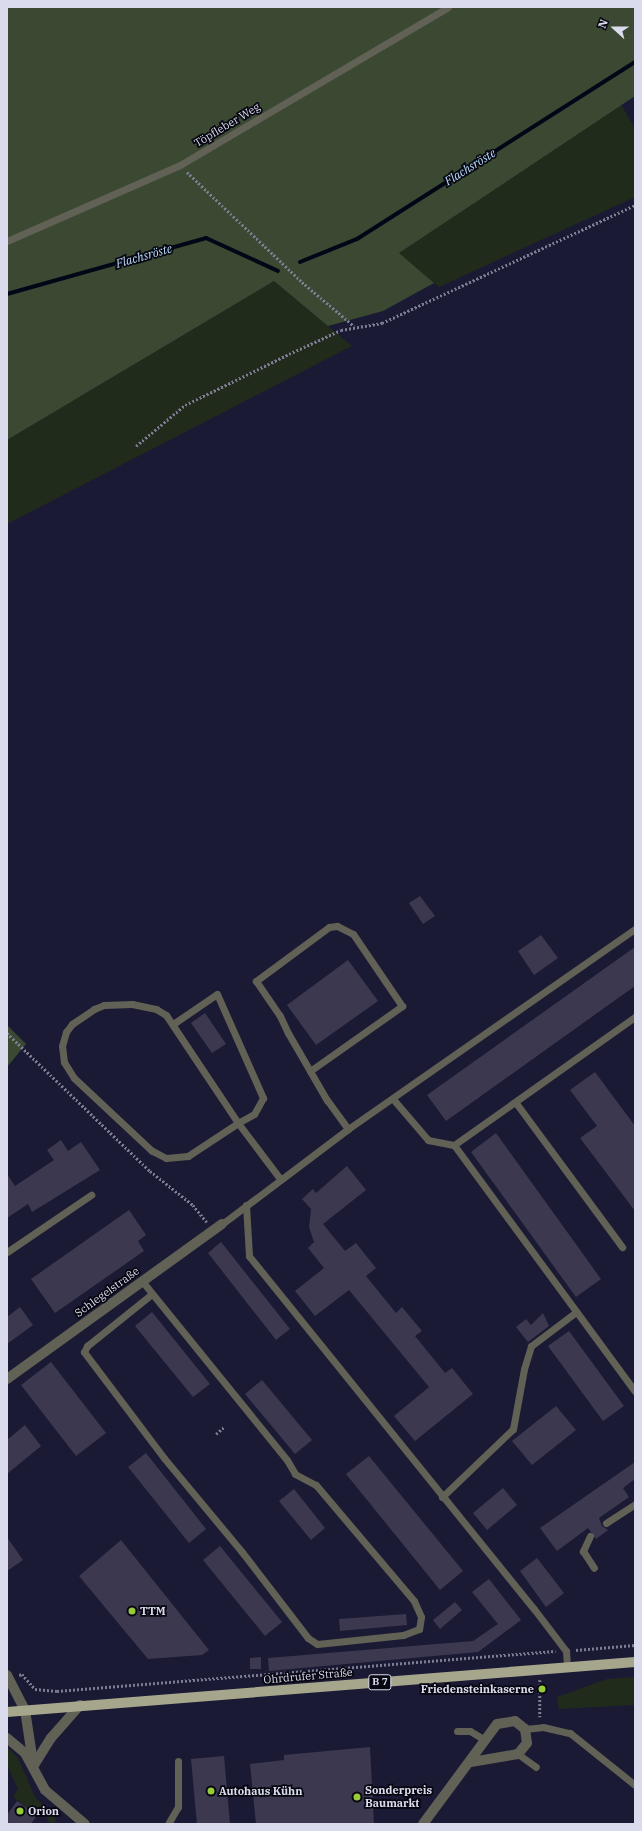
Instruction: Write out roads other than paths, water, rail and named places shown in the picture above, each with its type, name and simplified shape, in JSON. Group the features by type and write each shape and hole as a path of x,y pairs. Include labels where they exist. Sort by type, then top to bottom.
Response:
{"main road":[{"name":"Ohrdrufer Straße","path":"7,1712 635,1662"}],"street":[{"name":"Schlegelstraße","path":"7,1379 222,1224"},
{"path":"8,1676 25,1710 34,1765 45,1790 71,1820 85,1824"},
{"path":"34,1765 51,1738 80,1705"},
{"path":"423,1824 471,1762 497,1724 504,1721 515,1721 525,1730 527,1743 518,1754 471,1762"},
{"path":"7,1738 19,1746 34,1765"}],"lane":[{"name":"Töpfleber Weg","path":"7,241 180,165 448,7"},
{"path":"310,1071 402,1006 353,934 337,926 329,927 256,981 280,1016 310,1071 348,1129"},
{"path":"222,1224 348,1129 393,1099 635,928"},
{"path":"172,1024 217,994 223,1002 263,1098 254,1114 238,1123 196,1152 180,1158 166,1158 152,1151 74,1078 64,1062 62,1046 69,1028 104,1005 132,1004 156,1009 166,1015 172,1024 238,1123 281,1180"},
{"path":"454,1145 516,1103 635,1017"},
{"path":"393,1099 428,1140 454,1145 635,1391"},
{"path":"516,1103 622,1247"},
{"path":"7,1252 91,1195"},
{"path":"246,1206 249,1256 566,1650 567,1667"},
{"path":"142,1281 295,1474 316,1486 414,1601 421,1617 419,1629 403,1635 317,1644 308,1638 242,1552 164,1458 84,1352 87,1346 152,1294"},
{"path":"442,1497 513,1429 524,1370 532,1346 576,1312"},
{"path":"606,1523 635,1504"},
{"path":"590,1536 583,1551 594,1568"},
{"path":"525,1730 540,1728 570,1733 635,1785"},
{"path":"457,1731 470,1731 485,1740"},
{"path":"518,1754 536,1767"},
{"path":"168,1824 178,1808 178,1761"}],"waterway":[{"name":"Flachsröste","path":"300,262 357,239 635,62"},
{"name":"Flachsröste","path":"7,294 206,238 278,271"}],"place":[{"name":"TTM","path":"132,1611"},
{"name":"Friedensteinkaserne","path":"542,1689"},
{"name":"Autohaus Kühn","path":"211,1791"},
{"name":"Sonderpreis Baumarkt","path":"357,1797"},
{"name":"Orion","path":"20,1811"}]}
